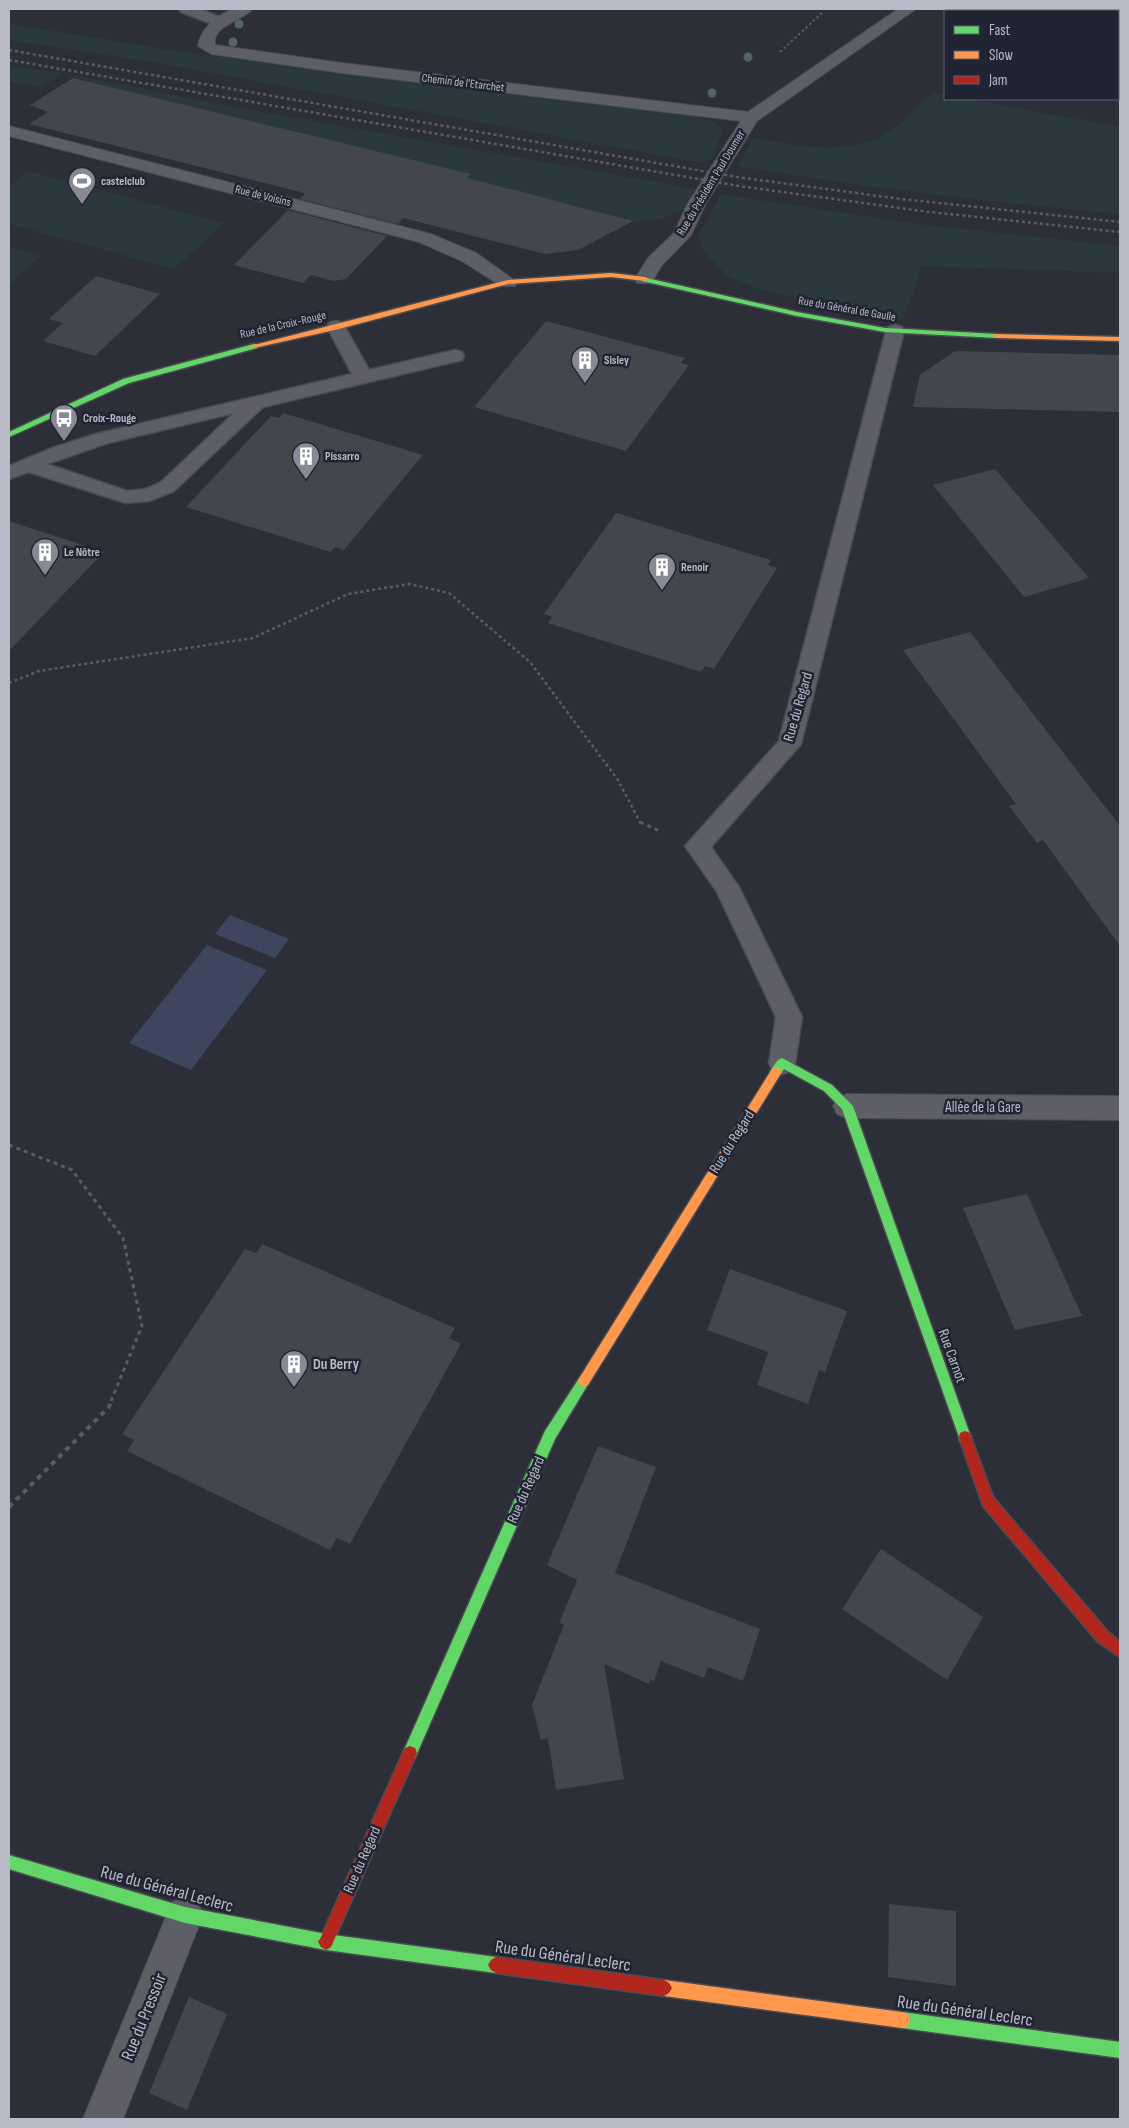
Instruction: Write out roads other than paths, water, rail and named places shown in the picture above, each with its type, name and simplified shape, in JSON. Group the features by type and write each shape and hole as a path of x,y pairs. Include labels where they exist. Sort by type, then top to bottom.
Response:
{"street":[{"path":"220,22 244,9"},
{"name":"Rue du Président Paul Doumer","path":"644,279 655,262 682,235 697,203 751,118 908,9"},
{"name":"Chemin de l'Etarchet","path":"220,22 206,38 206,46 211,49 342,68 751,118"},
{"name":"Rue de Voisins","path":"9,131 426,238 469,257 508,282"},
{"name":"Rue du Général de Gaulle","path":"573,276 612,275 644,279 797,314 895,331 1120,339"},
{"name":"Rue de la Croix-Rouge","path":"9,435 126,381 239,349 336,327 508,282 573,276"},
{"name":"Rue Carnot","path":"782,1063 828,1088 847,1106 988,1501 1103,1637 1120,1650"},
{"name":"Rue du Regard","path":"326,1942 550,1436 782,1063"},
{"name":"Allée de la Gare","path":"847,1106 1120,1108"},
{"name":"Rue du Général Leclerc","path":"9,1862 185,1915 326,1942 1120,2050"},
{"name":"Rue du Pressoir","path":"103,2119 185,1915"}],"lane":[{"path":"186,9 220,22"},
{"path":"336,327 363,377"},
{"name":"Rue du Regard","path":"782,1063 789,1017 728,887 697,846 790,744 895,331"},
{"path":"9,473 103,438 455,356"},
{"path":"29,464 126,497 149,495 167,487 258,402"}],"water":[{"path":"230,915 289,939 275,958 215,934"},
{"path":"207,945 267,970 191,1070 129,1043"}],"railway":[{"path":"9,50 737,177 901,199 1120,222"},
{"path":"9,60 739,186 929,212 1120,232"}],"place":[{"name":"castelclub","path":"82,205"},
{"name":"Sisley","path":"585,384"},
{"name":"Croix-Rouge","path":"64,442"},
{"name":"Pissarro","path":"306,480"},
{"name":"Le Nôtre","path":"45,576"},
{"name":"Renoir","path":"662,591"},
{"name":"Du Berry","path":"294,1388"}]}
